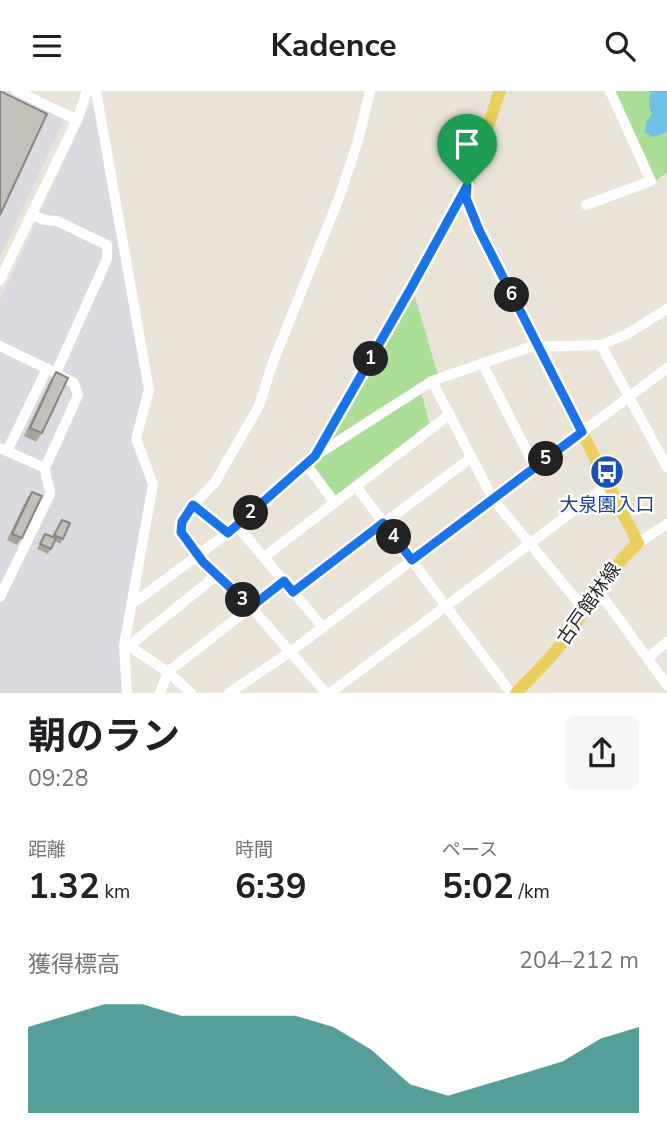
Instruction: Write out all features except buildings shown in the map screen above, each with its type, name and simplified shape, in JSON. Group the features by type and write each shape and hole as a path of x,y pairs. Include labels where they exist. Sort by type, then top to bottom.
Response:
{"main road":[{"path":"500,91 467,186 466,198 479,230 638,543"},
{"name":"古戸館林線","path":"514,693 561,645 597,589 617,563 638,543"}],"street":[{"path":"17,91 77,120"},
{"path":"0,280 77,120 87,91"},
{"path":"96,91 149,387 136,439 153,484 126,646 127,693"},
{"path":"370,91 344,186 273,362 259,406 215,482 184,517 181,529 198,557 251,607 328,693 608,485"},
{"path":"586,205 651,181 610,91"},
{"path":"315,456 467,186"},
{"path":"32,214 44,220 57,221 104,243 109,248 107,259 51,371 4,449 45,468"},
{"path":"133,601 198,557 232,530 315,456 432,381 537,345 601,345 627,334 667,309"},
{"path":"601,345 667,467"},
{"path":"0,346 74,383 78,395 45,468 50,493 0,597"},
{"path":"482,363 535,467"},
{"path":"229,693 323,627 667,368"},
{"path":"432,381 493,499 579,603 586,607"},
{"path":"264,558 450,414"},
{"path":"293,592 472,457"},
{"path":"306,464 335,503"},
{"path":"356,486 514,693"},
{"path":"193,505 232,530 264,558 323,627"},
{"path":"638,543 667,524"},
{"path":"126,646 217,575"},
{"path":"160,693 168,672 284,581"},
{"path":"597,589 667,685"},
{"path":"648,658 667,642"},
{"path":"126,646 168,672 191,693"}],"shaded area":[{"path":"0,91 6,91 62,117 63,122 0,256"},
{"path":"95,105 144,387 131,439 149,484 119,646 122,693 0,693 0,300 89,107"}],"green space":[{"path":"612,91 667,91 667,173 654,181"},
{"path":"413,290 438,375 319,450"},
{"path":"421,392 430,425 337,501 310,464"}],"water":[{"path":"650,91 667,91 667,132 653,137 645,132 647,120 652,114 649,107"}],"place":[{"name":"大泉園入口","path":"607,472"}],"route":[{"path":"467,186 466,198 479,230 582,432 412,560 383,523 293,592 284,581 251,607 198,557 181,532 184,517 193,505 228,533 315,456 467,186"}]}
